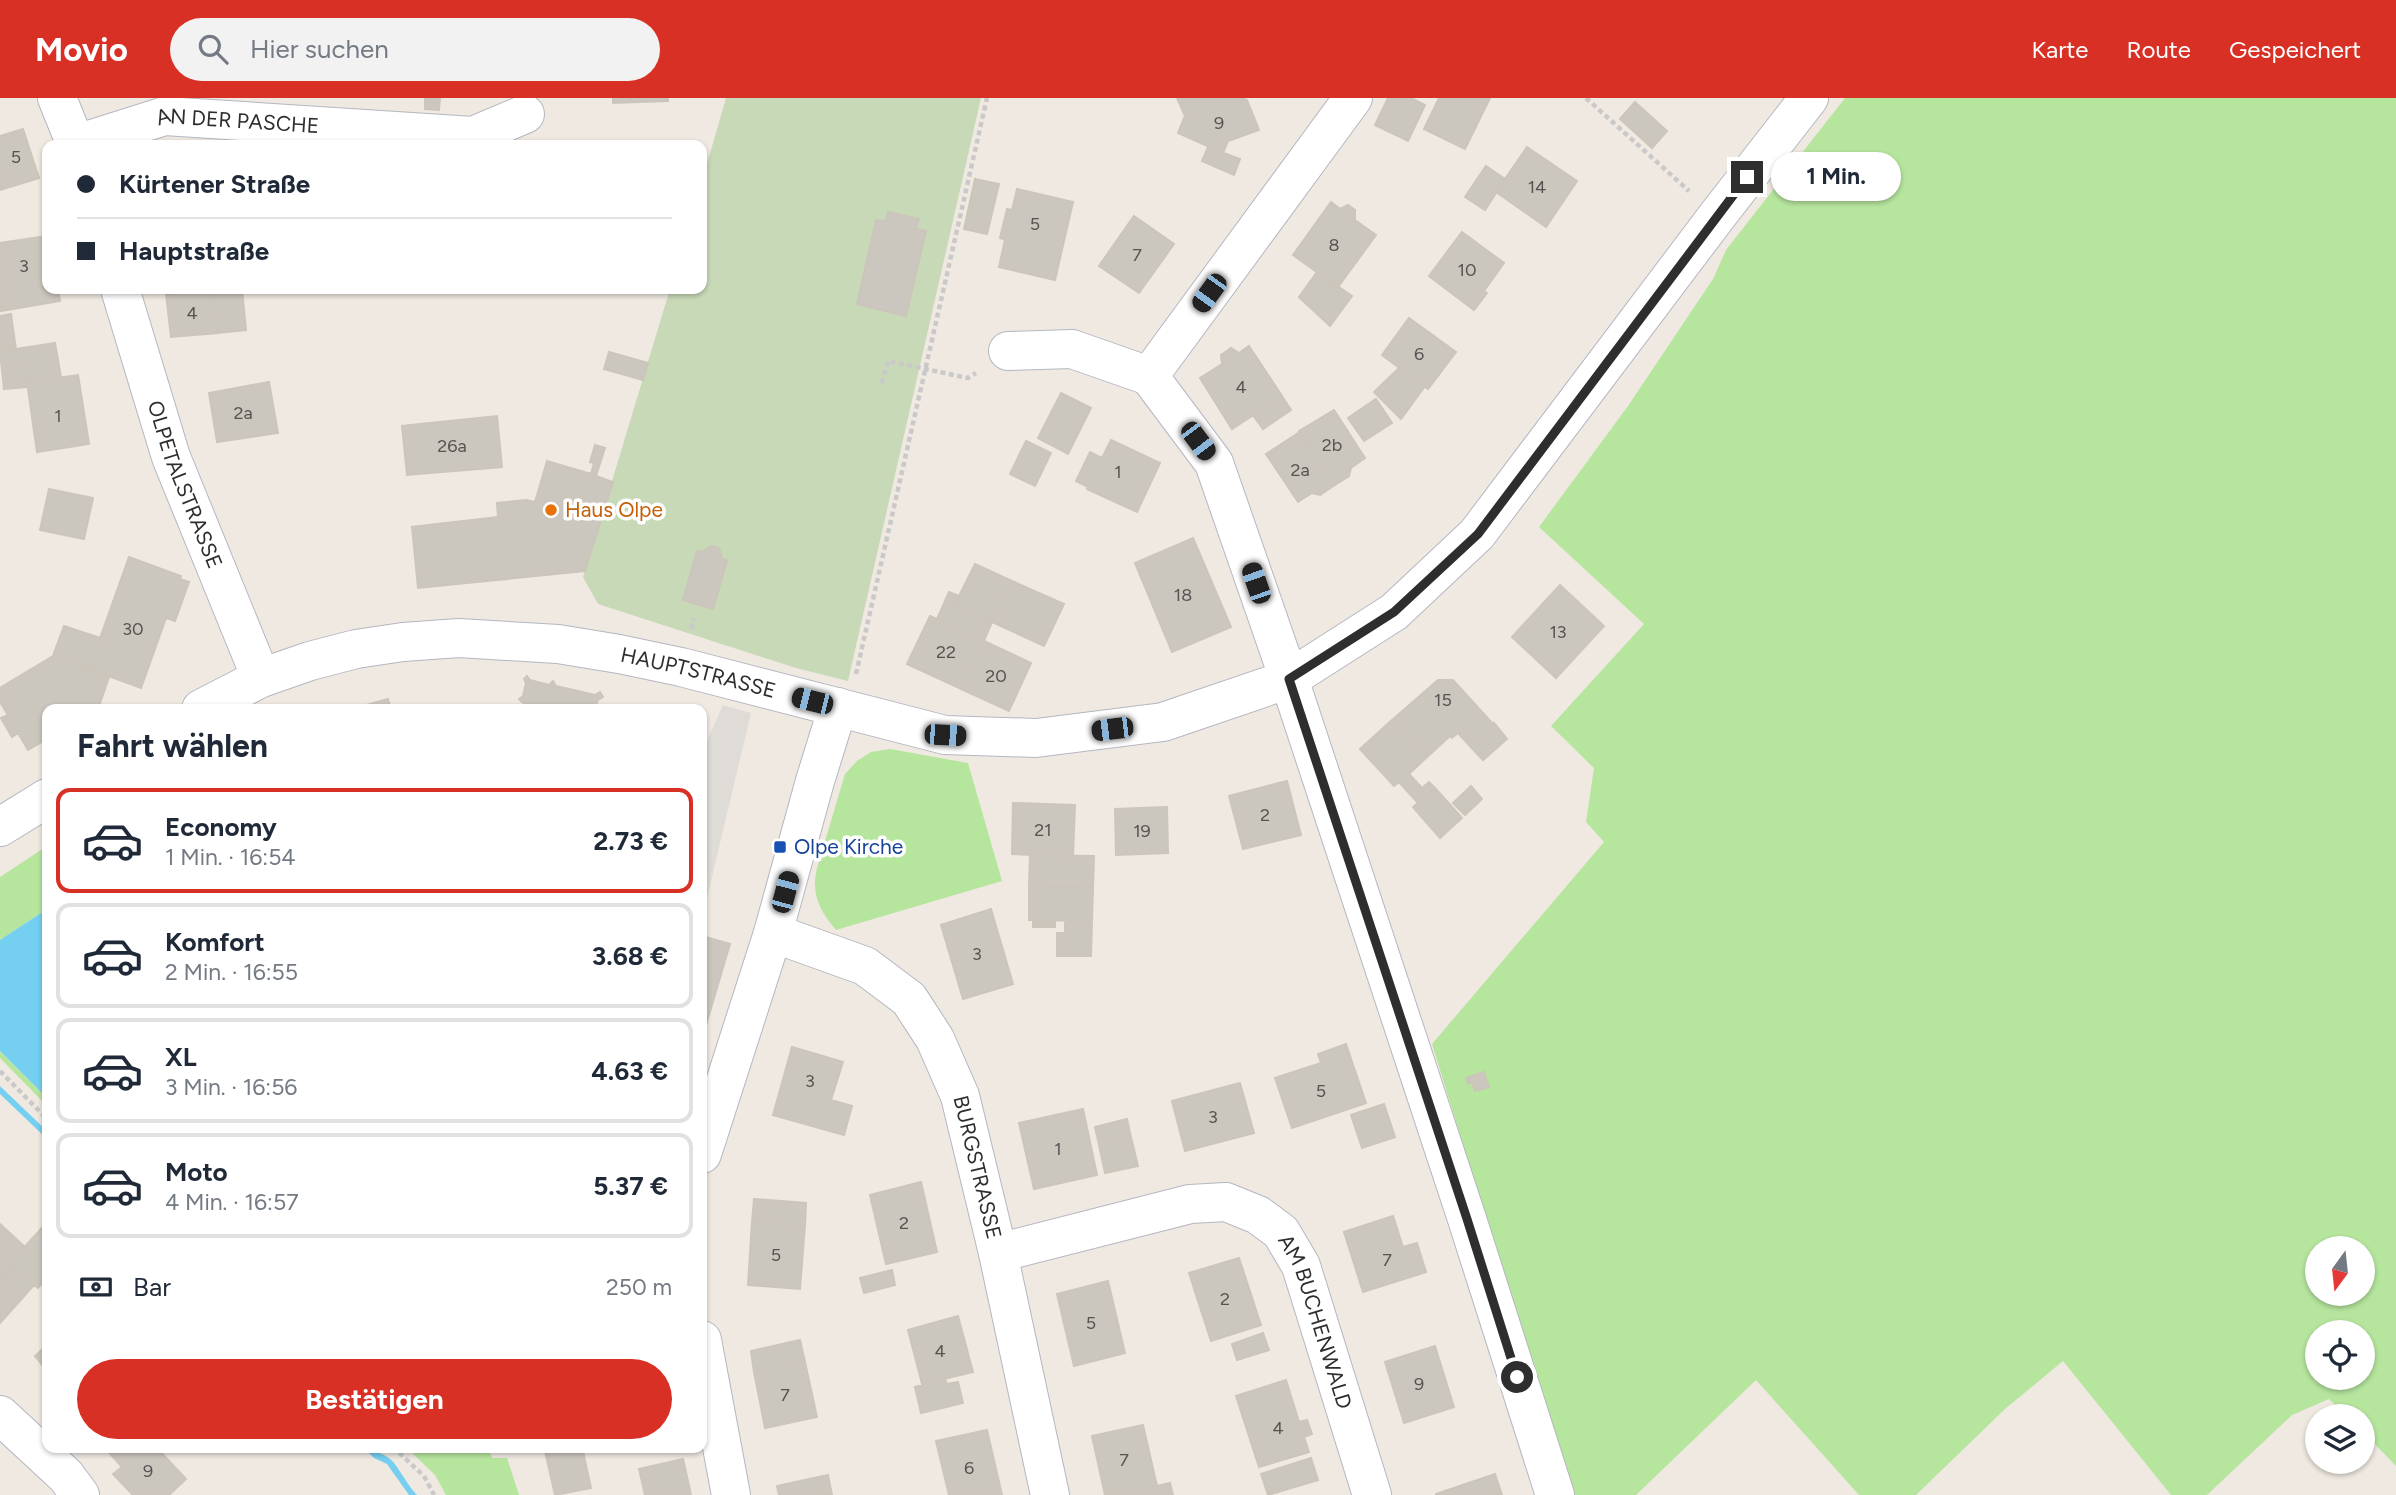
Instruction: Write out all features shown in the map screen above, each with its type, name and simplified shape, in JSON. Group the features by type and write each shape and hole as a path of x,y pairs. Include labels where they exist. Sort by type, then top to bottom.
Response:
{"street":[{"path":"57,98 74,140"},
{"path":"1149,376 1353,98"},
{"name":"HAUPTSTRASSE","path":"211,704 261,678 310,661 356,649 459,638 558,644 631,657 681,667 945,735 1036,738 1163,722 1289,679 1394,612 1478,534 1808,98"},
{"name":"AN DER PASCHE","path":"91,140 165,116 473,136 525,114"},
{"name":"OLPETALSTRASSE","path":"122,294 171,457 261,678"},
{"path":"1009,351 1072,349 1149,376 1214,463 1289,679 1555,1495"},
{"path":"707,1138 773,933 838,707"},
{"path":"0,827 42,800"},
{"name":"BURGSTRASSE","path":"773,933 865,966 909,999 935,1039 960,1096 998,1253 1050,1495"},
{"name":"AM BUCHENWALD","path":"998,1253 1190,1203 1226,1202 1258,1215 1281,1232 1301,1266 1372,1495"},
{"path":"707,1367 731,1495"},
{"path":"0,1415 66,1476 80,1495"}],"path":[{"path":"838,707 853,685 988,98"},
{"path":"1586,98 1717,216"},
{"path":"883,383 888,361 968,378 1009,351"},
{"path":"0,1072 42,1114"},
{"path":"399,1453 424,1476 434,1495"}],"green space":[{"path":"726,98 981,98 848,681 796,668 598,604 583,577 668,294 707,294 707,164"},
{"path":"1845,98 2396,98 2396,1466 2375,1444 2375,1404 2334,1404 2329,1399 2317,1404 2305,1404 2305,1409 2292,1415 2207,1495 2171,1495 2063,1361 2005,1409 1916,1495 1859,1495 1756,1380 1636,1495 1574,1495 1569,1487 1432,1044 1604,842 1586,822 1594,768 1551,726 1644,624 1539,527 1628,406 1713,279 1726,250"},
{"path":"890,749 968,763 1002,881 836,930 818,901 815,877 845,774 857,761 871,752"},
{"path":"42,849 42,912 0,940 0,877"},
{"path":"0,1051 42,1093 42,1101 0,1058"},
{"path":"412,1453 490,1453 492,1458 507,1458 519,1495 446,1495 435,1475"}],"shaded area":[{"path":"723,705 751,713 707,898 707,741"}],"water":[{"path":"42,912 42,1093 0,1051 0,940"},
{"path":"0,1086 42,1126 42,1134 0,1094"},
{"path":"369,1453 380,1453 390,1459 417,1495 409,1495 387,1464"}],"building":[{"path":"425,98 440,98 439,110 425,109"},
{"path":"613,98 668,98 668,101 613,103"},
{"path":"1177,98 1242,98 1247,100 1259,130 1228,141 1223,153 1178,133 1185,116"},
{"path":"1388,98 1411,98 1425,105 1408,141 1375,125"},
{"path":"1439,98 1490,98 1465,149 1424,129"},
{"path":"1635,102 1667,131 1652,148 1620,119"},
{"path":"23,129 39,178 0,190 0,136"},
{"path":"1208,147 1240,159 1234,175 1202,161"},
{"path":"1527,147 1577,181 1546,227 1496,192"},
{"path":"1486,166 1505,179 1485,210 1465,197"},
{"path":"975,179 999,184 987,234 964,229"},
{"path":"1017,189 1073,202 1055,280 999,267 1005,240 1000,238 1007,209 1012,210"},
{"path":"1331,202 1340,209 1348,205 1355,210 1355,220 1376,235 1338,287 1293,255"},
{"path":"888,212 919,219 916,229 926,231 906,316 857,304 876,220 886,221"},
{"path":"1134,216 1174,244 1139,293 1099,266"},
{"path":"1462,232 1504,263 1474,310 1429,276"},
{"path":"42,237 42,294 59,294 60,301 1,311 0,243"},
{"path":"1317,272 1352,296 1330,326 1299,297"},
{"path":"166,294 214,294 218,333 171,337"},
{"path":"214,294 242,294 246,330 218,333"},
{"path":"11,314 16,350 0,352 0,316"},
{"path":"1409,318 1456,352 1428,389 1382,355"},
{"path":"55,343 61,377 27,382 22,348"},
{"path":"1249,346 1282,396 1232,429 1200,378 1222,364 1221,355 1231,348 1239,353"},
{"path":"22,348 28,387 4,389 0,352"},
{"path":"609,352 648,363 643,380 604,369"},
{"path":"1399,368 1425,386 1401,419 1374,392"},
{"path":"78,375 89,444 37,452 27,382"},
{"path":"269,382 278,433 217,442 209,393"},
{"path":"1061,393 1091,408 1068,454 1038,438"},
{"path":"1282,396 1291,410 1263,429 1253,415"},
{"path":"1376,399 1392,423 1364,441 1348,418"},
{"path":"1334,410 1365,458 1351,468 1349,476 1335,485 1299,431"},
{"path":"497,416 502,467 407,475 402,426"},
{"path":"1300,432 1335,485 1320,495 1312,493 1298,502 1266,454"},
{"path":"1111,440 1160,463 1137,512 1087,489 1088,487 1076,481 1090,452 1102,458"},
{"path":"1026,441 1051,453 1035,486 1010,474"},
{"name":"Haus Olpe","path":"595,445 605,448 596,476 613,482 585,571 418,588 412,527 498,517 497,503 526,500 535,502 547,461 591,474 594,463 590,462"},
{"path":"49,489 93,498 84,539 40,530"},
{"path":"1193,538 1231,627 1172,652 1135,563"},
{"path":"711,546 719,548 722,559 727,560 713,609 683,600 697,551 702,552"},
{"path":"129,557 181,576 180,579 189,582 175,621 166,618 141,688 89,669"},
{"path":"975,564 1012,581 992,622 955,604"},
{"path":"1012,581 1064,604 1044,646 992,622"},
{"path":"1560,585 1604,626 1556,678 1512,637"},
{"path":"949,592 959,596 955,604 992,622 984,641 937,619"},
{"path":"930,616 984,641 961,689 907,664"},
{"path":"64,626 100,638 89,669 53,656"},
{"path":"984,641 1031,663 1009,711 961,689"},
{"path":"53,656 109,677 100,704 42,704 42,742 28,750 18,733 12,737 1,718 8,715 0,702 0,688"},
{"path":"527,676 530,680 549,685 553,681 556,686 595,695 600,692 603,697 597,704 524,704 524,701 519,699 523,696 526,683 524,679"},
{"path":"1438,680 1453,680 1493,724 1469,745 1458,733 1452,738 1450,736 1426,758 1392,720"},
{"path":"388,699 390,704 370,704"},
{"path":"1392,720 1426,758 1409,774 1422,788 1429,782 1435,788 1418,803 1399,782 1394,786 1360,749"},
{"path":"1494,723 1507,739 1483,760 1469,745"},
{"path":"1287,781 1301,835 1243,849 1229,796"},
{"path":"1471,786 1482,799 1465,815 1453,803"},
{"path":"1435,788 1462,818 1440,838 1413,807"},
{"path":"1013,803 1075,805 1073,857 1012,854"},
{"path":"1167,807 1168,853 1116,855 1115,809"},
{"path":"1030,855 1094,856 1093,887 1029,886"},
{"path":"1029,886 1093,887 1092,921 1029,920"},
{"path":"991,909 1013,984 963,999 941,925"},
{"path":"1033,921 1055,921 1055,927 1033,927"},
{"path":"1065,921 1092,921 1091,956 1057,956 1057,933 1065,933"},
{"path":"707,937 730,944 707,1022"},
{"path":"1346,1044 1366,1103 1292,1128 1275,1078 1321,1063 1318,1054"},
{"path":"792,1047 843,1062 831,1100 852,1106 844,1135 773,1115"},
{"path":"1484,1072 1489,1087 1475,1091 1472,1082 1468,1084 1466,1078"},
{"path":"1240,1083 1254,1133 1185,1151 1172,1101"},
{"path":"1384,1104 1395,1137 1362,1148 1351,1115"},
{"path":"1083,1109 1097,1175 1034,1189 1019,1123"},
{"path":"1127,1119 1130,1133 1098,1140 1095,1127"},
{"path":"1130,1133 1138,1166 1105,1173 1098,1140"},
{"path":"921,1182 937,1252 886,1264 870,1195"},
{"path":"754,1199 806,1203 805,1225 752,1222"},
{"path":"1393,1216 1403,1247 1417,1243 1426,1272 1363,1292 1344,1232"},
{"path":"752,1222 805,1225 800,1289 748,1285"},
{"path":"0,1224 25,1247 3,1280 0,1278"},
{"path":"42,1228 42,1283 38,1288 13,1266 23,1253 21,1251"},
{"path":"1239,1258 1261,1325 1211,1341 1189,1273"},
{"path":"14,1267 34,1285 1,1322 0,1278 3,1280"},
{"path":"892,1270 895,1285 864,1293 860,1278"},
{"path":"1108,1281 1125,1353 1074,1366 1057,1294"},
{"path":"958,1316 973,1372 922,1384 908,1330"},
{"path":"1263,1333 1269,1350 1237,1360 1232,1344"},
{"path":"800,1340 805,1362 754,1372 751,1351"},
{"path":"1435,1346 1454,1407 1404,1423 1385,1362"},
{"path":"42,1350 42,1365 35,1356"},
{"path":"805,1362 817,1417 765,1428 754,1372"},
{"path":"945,1379 947,1384 958,1382 963,1403 921,1413 915,1387"},
{"path":"1286,1380 1299,1422 1307,1420 1312,1434 1304,1437 1309,1452 1259,1467 1236,1396"},
{"path":"1143,1425 1157,1486 1170,1483 1173,1495 1105,1495 1092,1436"},
{"path":"987,1430 1002,1495 949,1495 936,1441"},
{"path":"110,1453 162,1453 186,1479 169,1495 133,1495 113,1474 122,1467"},
{"path":"545,1453 583,1453 591,1488 555,1495"},
{"path":"1311,1458 1318,1480 1268,1495 1261,1474"},
{"path":"683,1459 691,1495 645,1495 639,1469"},
{"path":"1495,1474 1502,1495 1436,1495 1436,1494"},
{"path":"828,1475 832,1495 779,1495 777,1486"}],"place":[{"name":"Haus Olpe","path":"551,510"},
{"name":"Olpe Kirche","path":"780,847"}],"route":[{"path":"1517,1377 1289,679 1394,612 1478,534 1747,177"}]}
